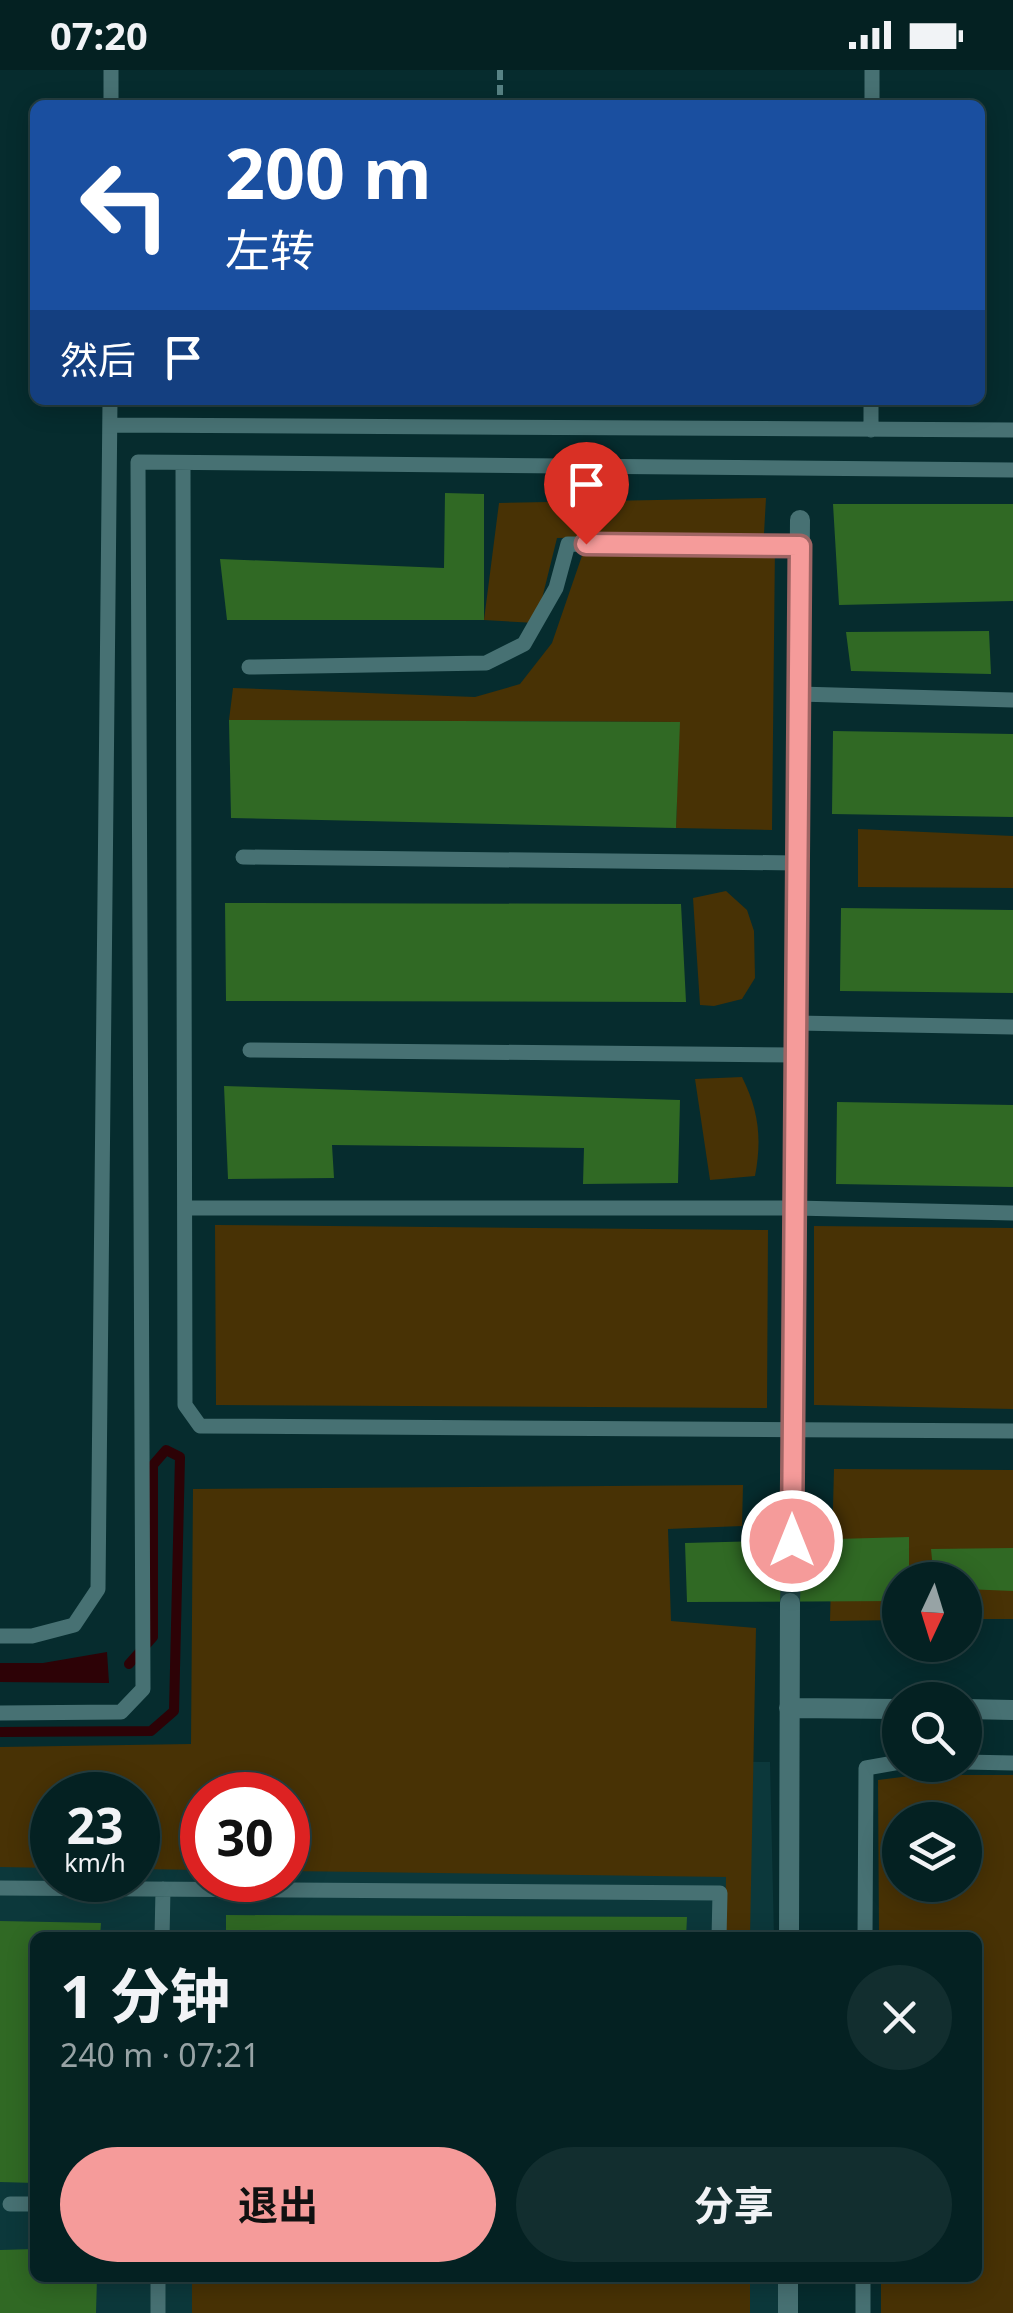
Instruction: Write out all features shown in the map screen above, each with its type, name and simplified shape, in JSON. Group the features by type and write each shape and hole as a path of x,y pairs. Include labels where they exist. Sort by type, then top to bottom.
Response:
{"street":[{"path":"792,1541 800,520"},
{"path":"789,1932 790,1603"},
{"path":"790,1708 882,1709"},
{"path":"982,1710 1013,1710"},
{"path":"788,2282 788,2313"}],"lane":[{"path":"111,70 111,100"},
{"path":"872,70 872,100"},
{"path":"0,1636 32,1636 74,1625 98,1589 110,405"},
{"path":"871,405 871,430"},
{"path":"110,425 1013,430"},
{"path":"0,1713 120,1712 143,1690 138,462 1013,470"},
{"path":"183,463 185,1405 200,1426 1013,1431"},
{"path":"249,667 486,663 524,644 556,588 568,544 800,546"},
{"path":"799,694 1013,700"},
{"path":"243,857 797,863"},
{"path":"796,1023 1013,1027"},
{"path":"250,1050 796,1055"},
{"path":"184,1208 795,1208 1013,1213"},
{"path":"982,1762 1013,1763"},
{"path":"865,1932 866,1768 882,1765"},
{"path":"0,1888 720,1893 719,1932"},
{"path":"162,1889 162,1932"},
{"path":"10,2204 30,2204"},
{"path":"158,2282 158,2313"},
{"path":"863,2282 863,2313"}],"path":[{"path":"500,70 500,100"}],"shaded area":[{"path":"766,498 764,534 557,538 536,623 484,620 499,503"},
{"path":"586,544 775,545 772,830 676,828 679,722 229,720 233,688 475,697 520,684 552,643"},
{"path":"858,829 1013,836 1013,888 858,887"},
{"path":"726,891 747,910 754,931 755,978 742,999 700,1005 693,898"},
{"path":"742,1077 758,1125 755,1176 710,1180 695,1079"},
{"path":"215,1225 768,1230 767,1408 216,1405"},
{"path":"814,1226 1013,1228 1013,1409 814,1405"},
{"path":"834,1469 1013,1470 1013,1619 982,1619 982,1562 882,1562 882,1620 830,1621"},
{"path":"743,1485 742,1526 668,1529 671,1621 756,1628 750,1932 725,1932 726,1877 310,1871 310,1772 180,1772 180,1870 160,1869 160,1772 30,1772 30,1868 0,1867 0,1747 191,1744 193,1489"},
{"path":"107,1652 109,1683 0,1682 0,1663 43,1663"},
{"path":"0,1750 770,1762 774,1932 30,1932 30,2282 782,2282 783,2313 0,2313"},
{"path":"982,1775 1013,1775 1013,2313 881,2313 881,2282 982,2282 982,1932 879,1932 878,1780 982,1782"},
{"path":"192,2282 750,2282 750,2313 192,2313"}],"building":[{"path":"445,493 484,494 484,620 227,620 220,559 444,568"},
{"path":"833,504 1013,504 1013,601 839,605"},
{"path":"989,631 991,674 851,671 846,632"},
{"path":"229,720 680,722 676,828 231,818"},
{"path":"833,731 1013,734 1013,817 832,814"},
{"path":"225,903 681,904 686,1002 226,1001"},
{"path":"841,908 1013,910 1013,993 840,991"},
{"path":"224,1086 680,1100 678,1183 583,1184 584,1148 332,1145 334,1178 228,1179"},
{"path":"837,1102 1013,1105 1013,1187 836,1184"},
{"path":"909,1537 909,1562 882,1562 882,1601 687,1602 685,1543"},
{"path":"1013,1548 1013,1591 982,1590 982,1562 932,1562 931,1549"},
{"path":"226,1915 687,1917 686,1932 226,1932"},
{"path":"0,1921 101,1923 100,1932 30,1932 30,2183 0,2182"},
{"path":"30,2249 30,2282 97,2282 96,2313 0,2313 0,2250"}],"waterway":[{"path":"0,1732 151,1731 174,1711 180,1457 166,1450 153,1465 153,1637 129,1664"}],"tunnel":[{"path":"790,1603 792,1541"}],"route":[{"path":"586,544 800,546 792,1541"}]}
